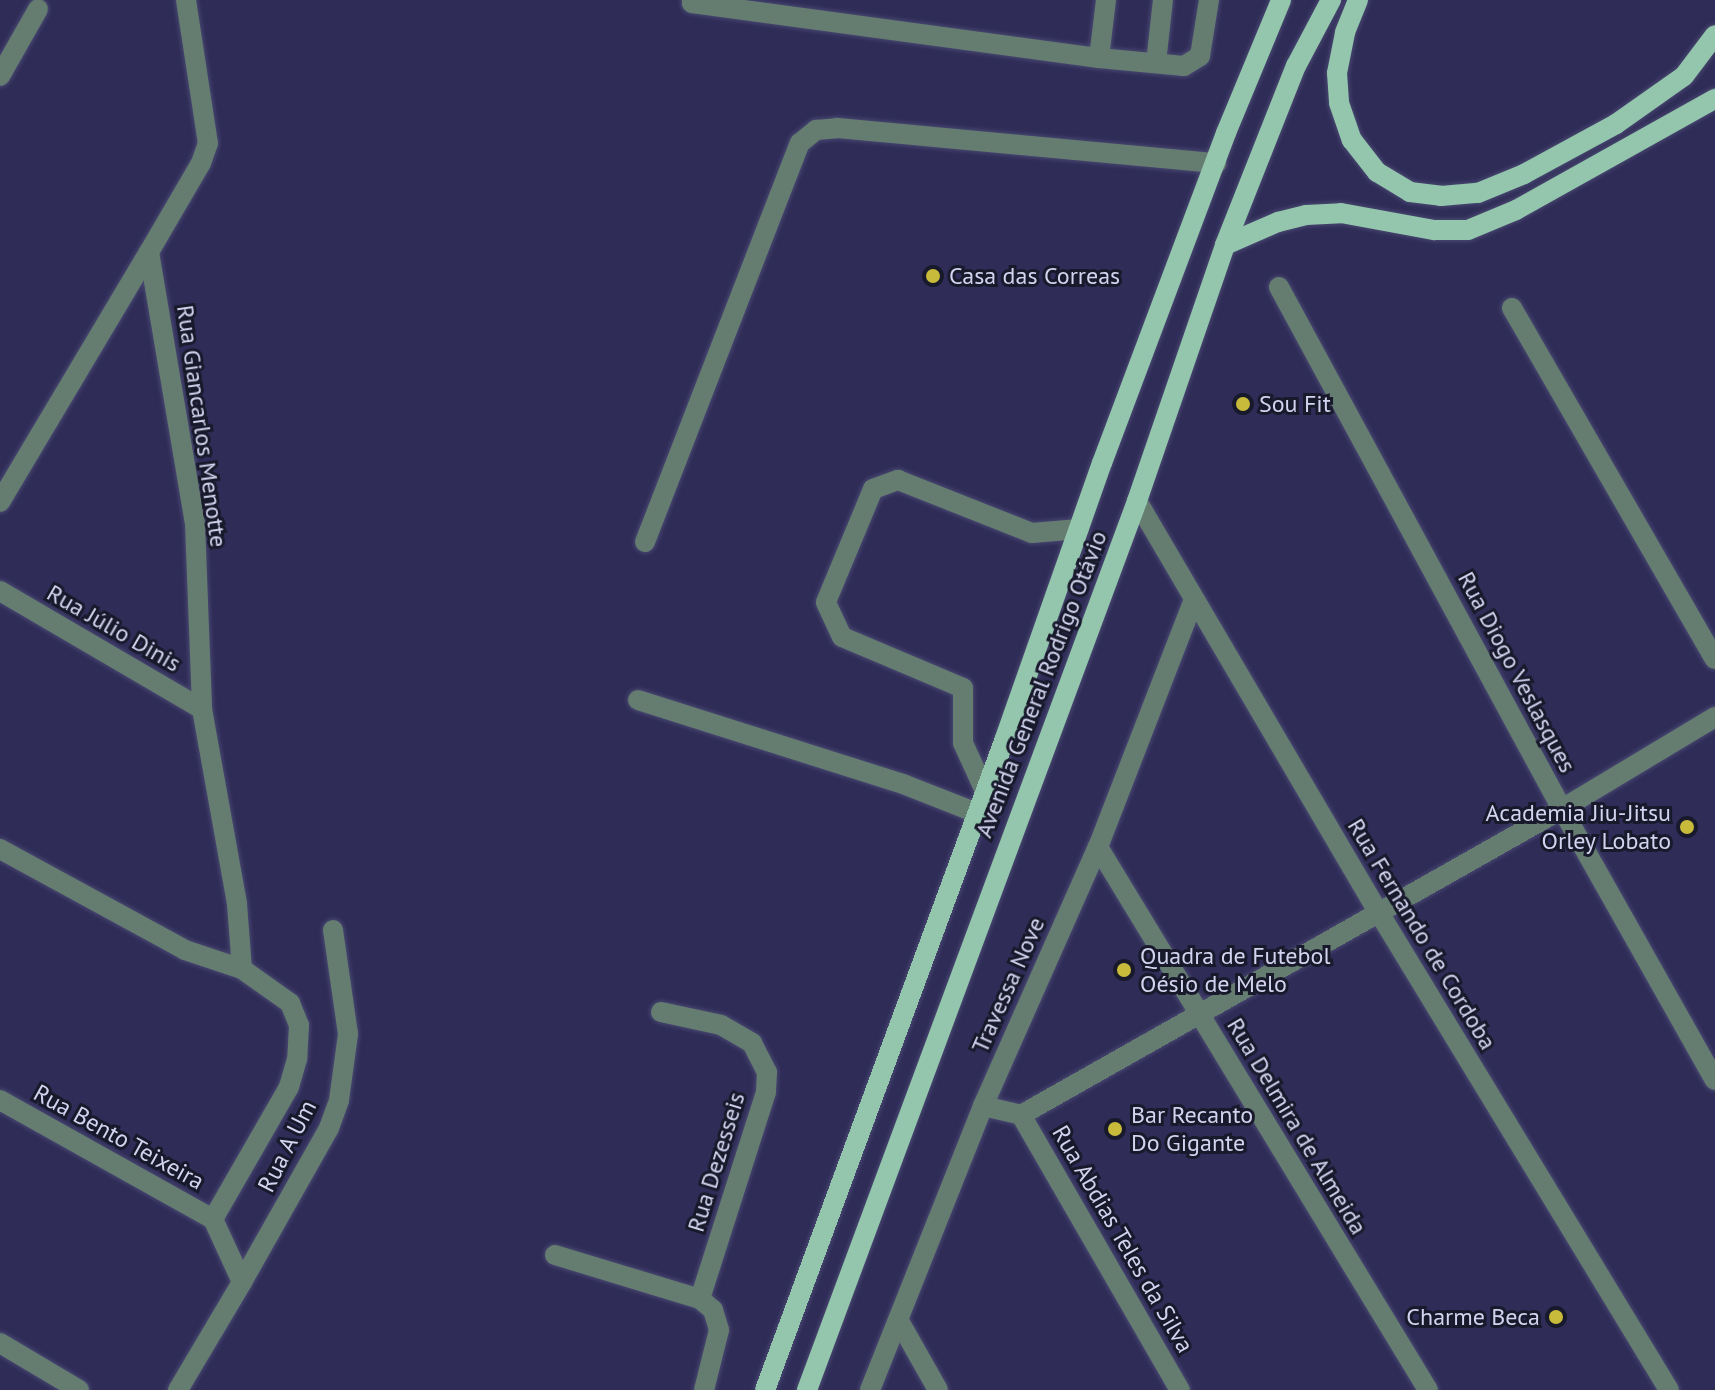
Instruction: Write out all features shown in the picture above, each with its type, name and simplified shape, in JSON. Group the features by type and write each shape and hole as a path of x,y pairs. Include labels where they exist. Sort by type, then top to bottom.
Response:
{"main road":[{"name":"Avenida General Rodrigo Otávio","path":"765,1390 1079,529 1216,163 1281,0"},
{"name":"Avenida General Rodrigo Otávio","path":"807,1390 1137,501 1225,245 1296,66 1331,0"},
{"path":"1358,0 1345,33 1337,73 1339,103 1352,140 1377,172 1410,192 1441,196 1478,193 1524,174 1651,101 1684,76 1715,35"},
{"path":"1225,245 1278,222 1306,215 1341,213 1434,230 1468,230 1516,210 1715,99"}],"street":[{"path":"0,502 201,163 208,143 186,0"},
{"path":"692,0 692,3 1099,58 1184,66 1200,56 1209,0"},
{"path":"1099,58 1106,0"},
{"path":"1156,63 1163,0"},
{"path":"0,76 38,9"},
{"path":"645,542 800,143 816,130 837,128 1216,163"},
{"name":"Rua Giancarlos Menotte","path":"149,252 195,524 202,709 237,904 242,969"},
{"name":"Rua Diogo Veslasques","path":"1279,287 1562,809 1715,1080"},
{"path":"1512,308 1715,659"},
{"path":"985,791 963,743 963,688 842,637 826,602 873,489 898,480 1032,533 1079,529"},
{"name":"Rua Fernando de Cordoba","path":"1137,501 1193,602 1669,1390"},
{"name":"Rua Júlio Dinis","path":"0,591 202,709"},
{"name":"Travessa Nove","path":"870,1390 983,1106 1098,847 1193,602"},
{"path":"638,700 903,784 977,813"},
{"path":"983,1106 1021,1115 1562,809 1715,717"},
{"name":"Rua Delmira de Almeida","path":"1098,847 1428,1390"},
{"path":"0,849 185,950 242,969 290,1003 299,1025 297,1059 276,1113 213,1219 242,1282"},
{"name":"Rua A Um","path":"178,1390 329,1128 339,1100 348,1034 333,930"},
{"name":"Rua Dezesseis","path":"661,1012 721,1025 732,1031 752,1043 767,1072 766,1092 700,1299"},
{"name":"Rua Bento Teixeira","path":"0,1100 213,1219"},
{"name":"Rua Abdias Teles da Silva","path":"1021,1115 1180,1390"},
{"path":"555,1255 700,1299 713,1310 719,1330 704,1390"},
{"path":"899,1321 938,1390"},
{"path":"0,1343 79,1390"}],"place":[{"name":"Casa das Correas","path":"933,276"},
{"name":"Sou Fit","path":"1243,404"},
{"name":"Academia Jiu-Jitsu Orley Lobato","path":"1687,827"},
{"name":"Quadra de Futebol Oésio de Melo","path":"1124,970"},
{"name":"Bar Recanto Do Gigante","path":"1115,1129"},
{"name":"Charme Beca","path":"1556,1317"}]}
